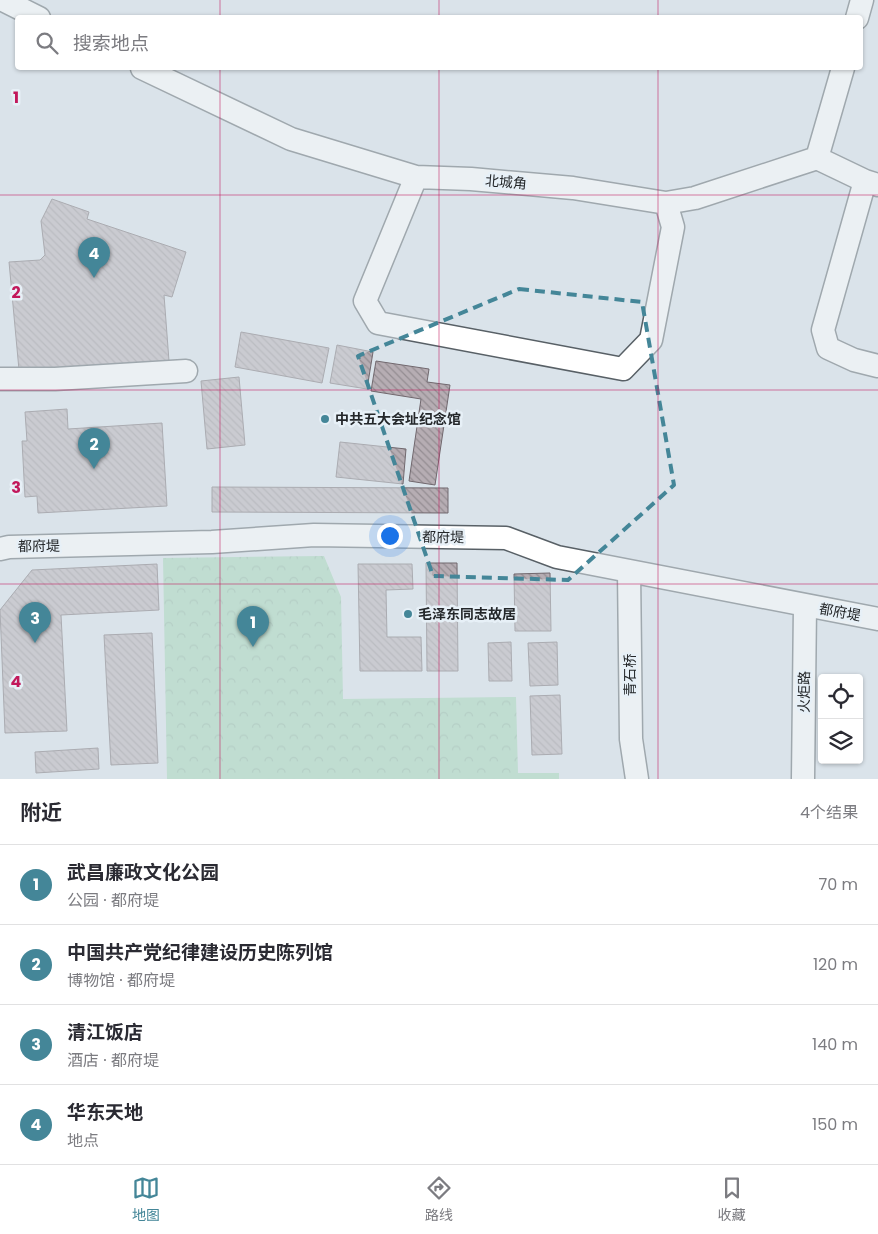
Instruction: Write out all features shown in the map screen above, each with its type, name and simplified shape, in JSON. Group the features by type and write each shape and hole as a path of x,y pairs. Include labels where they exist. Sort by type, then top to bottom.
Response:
{"street":[{"path":"3,0 33,15"},
{"path":"858,15 862,0"},
{"name":"北城角","path":"146,70 291,139 416,177 471,179 573,188 666,203 695,198 817,158"},
{"path":"842,70 817,158 871,183 822,330 828,348 854,360 878,366"},
{"path":"416,177 365,301 378,323 624,369 652,340 673,227 666,203"},
{"path":"0,378 55,379 186,371"},
{"name":"都府堤","path":"0,550 9,547 212,542 314,535 506,538 557,557 878,619"},
{"name":"青石桥","path":"629,571 630,739 637,779"},
{"name":"火炬路","path":"803,779 805,606"}],"highlighted area":[{"path":"519,289 642,302 674,485 568,580 433,576 358,356"}],"green space":[{"path":"324,556 341,597 343,699 516,697 518,773 559,773 559,779 167,779 163,558"}],"building":[{"path":"52,199 89,212 87,219 186,252 172,297 164,295 169,361 19,370 9,262 40,260 45,255 41,221"},
{"path":"241,332 329,348 322,383 235,367"},
{"path":"337,345 373,352 367,389 330,383"},
{"path":"376,361 429,369 427,382 450,385 435,485 409,481 421,399 371,391"},
{"path":"239,377 245,445 207,449 201,381"},
{"path":"67,409 68,429 162,423 167,506 38,513 37,496 25,497 22,441 27,441 25,412"},
{"path":"340,442 406,449 403,484 336,477"},
{"path":"212,487 448,488 448,513 212,512"},
{"path":"426,563 457,563 458,671 427,671"},
{"path":"157,564 159,610 61,615 67,731 5,733 0,610 32,570"},
{"path":"358,564 412,564 413,589 386,590 387,637 421,637 422,671 360,671"},
{"path":"550,573 551,631 515,631 514,574"},
{"path":"152,633 158,763 111,765 104,635"},
{"path":"511,642 512,681 489,681 488,643"},
{"path":"557,642 558,685 530,686 528,643"},
{"path":"560,695 562,754 532,755 530,696"},
{"path":"98,748 99,769 36,773 35,752"}],"place":[{"name":"华东天地","path":"94,278"},
{"name":"中共五大会址纪念馆","path":"325,419"},
{"name":"中国共产党纪律建设历史陈列馆","path":"94,469"},
{"name":"毛泽东同志故居","path":"408,614"},
{"name":"清江饭店","path":"35,643"},
{"name":"武昌廉政文化公园","path":"253,647"}]}
